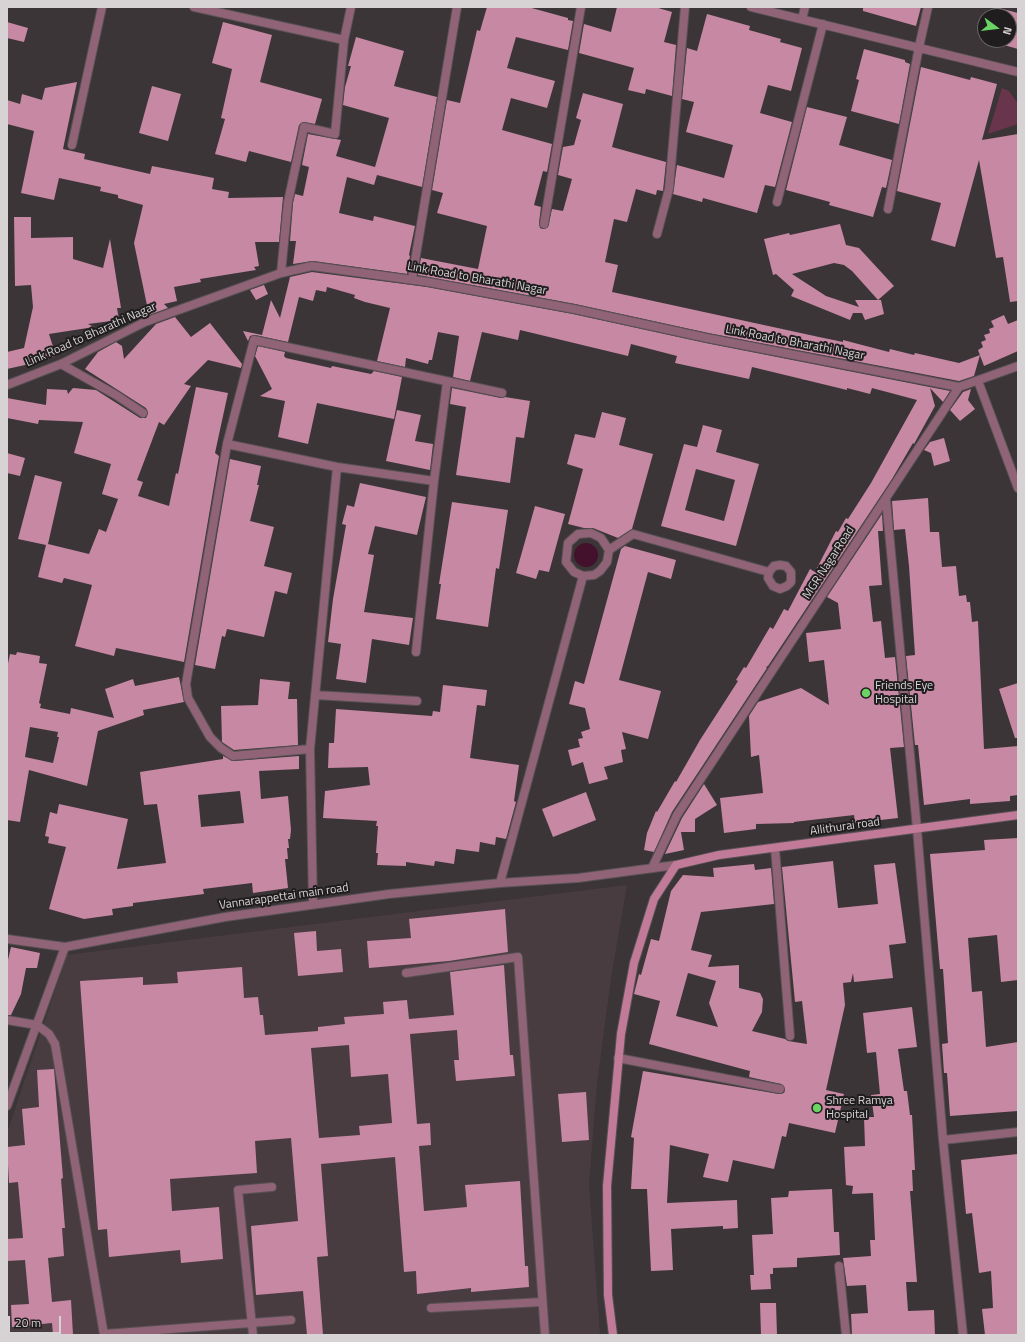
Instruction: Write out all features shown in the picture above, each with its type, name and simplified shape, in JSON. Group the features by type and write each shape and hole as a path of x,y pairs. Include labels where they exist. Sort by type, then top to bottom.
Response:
{"main road":[{"name":"Allithurai road","path":"676,865 719,855 1018,815"},
{"path":"613,1335 608,1295 607,1186 618,1058 634,963 654,899 676,865"}],"street":[{"path":"72,145 102,7"},
{"path":"194,7 344,40"},
{"path":"281,273 288,202 304,127 335,134 344,40 351,7"},
{"path":"412,280 457,7"},
{"path":"544,224 581,7"},
{"path":"657,234 669,188 685,7"},
{"path":"751,7 1018,72"},
{"path":"802,19 805,7"},
{"path":"888,210 928,7"},
{"path":"777,202 823,24"},
{"name":"Link Road to Bharathi Nagar","path":"7,385 61,364 144,322 281,273 312,266 412,280 574,308 707,338 959,387"},
{"path":"310,749 233,756 221,748 210,737 188,698 186,684 227,444 254,340 502,393"},
{"path":"61,364 116,395 143,413"},
{"path":"959,387 1018,366"},
{"path":"978,381 1018,488"},
{"path":"416,652 434,481 447,382"},
{"name":"MGR NagarRoad","path":"652,868 677,815 959,387"},
{"path":"227,444 337,467 434,481"},
{"path":"313,904 310,749 337,467"},
{"path":"886,499 917,829 943,1140 963,1335"},
{"path":"592,533 601,538 609,550 607,562 600,571 594,575 583,576 574,572 566,562 568,543 578,534 592,533"},
{"path":"609,550 634,534 769,572"},
{"path":"500,883 583,576"},
{"path":"315,694 417,701"},
{"path":"775,848 790,1036"},
{"name":"Vannarappettai main road","path":"7,940 65,947 225,917 313,904 389,894 500,883 578,878 676,865"},
{"path":"8,1102 65,947"},
{"path":"406,972 518,957 545,1335"},
{"path":"7,1020 37,1025 49,1034 55,1044 104,1334 292,1320"},
{"path":"618,1058 780,1089"},
{"path":"943,1140 1018,1132"},
{"path":"252,1335 238,1190 272,1187"},
{"path":"839,1266 846,1335"},
{"path":"431,1308 542,1302"}],"shaded area":[{"path":"1002,88 1009,91 1018,104 1018,124 988,134"},
{"path":"586,543 595,546 598,555 595,564 586,567 577,564 574,555 577,546"},
{"path":"627,885 611,978 597,1084 589,1184 600,1335 7,1335 7,1133 67,955"}],"building":[{"path":"487,7 528,7 568,18 568,20 573,21 568,50 516,37 507,68 555,81 547,108 511,98 502,130 552,144 547,172 543,171 534,205 541,207 539,223 540,228 543,229 548,227 552,209 563,211 572,179 558,175 563,147 574,145 581,120 576,118 583,93 623,104 612,147 666,162 663,191 657,190 656,195 636,189 627,222 614,219 605,262 618,265 612,292 843,342 843,340 889,352 890,349 959,363 980,355 974,376 959,381 708,333 575,304 418,275 421,258 478,269 487,226 437,213 443,193 432,190 447,100 460,103 477,30 480,31"},
{"path":"617,7 655,7 672,12 664,42 676,45 672,96 646,89 645,94 628,90 634,68 579,53 584,24 611,32"},
{"path":"863,7 921,7 916,26 863,11"},
{"path":"1017,13 1018,13 1018,49 1014,48 1017,48"},
{"path":"707,14 750,26 749,30 781,39 780,42 802,48 791,91 768,85 760,113 792,122 775,187 765,185 757,213 703,198 702,202 673,194 677,165 724,178 733,145 686,132 694,102 682,99 687,48 697,51"},
{"path":"7,22 28,28 24,42 7,38"},
{"path":"223,22 272,35 260,82 322,99 315,124 303,122 299,125 291,162 249,151 246,162 215,154 225,119 221,118 232,69 212,63"},
{"path":"356,37 404,51 394,86 437,97 422,187 377,175 374,185 347,177 339,213 373,221 374,216 415,226 407,274 313,261 293,264 296,241 290,241 293,203 295,194 303,196 309,167 302,165 308,134 341,140 336,156 375,167 389,118 343,105 345,87 351,66 348,66"},
{"path":"864,49 905,60 905,62 910,64 899,124 851,111 859,80 856,79"},
{"path":"921,67 970,80 971,77 997,84 982,140 1018,134 1018,301 1010,302 1003,257 996,258 979,160 955,247 931,240 941,203 897,191"},
{"path":"77,82 63,149 85,154 84,159 150,174 152,166 214,178 212,189 229,192 228,198 283,197 279,242 255,242 259,266 254,267 256,270 200,279 201,282 174,287 177,301 164,304 168,308 149,315 134,243 143,205 118,198 118,195 100,191 101,187 59,178 54,200 21,193 34,131 7,124 7,100 20,104 22,94 42,100 45,88"},
{"path":"152,86 181,94 168,141 139,133"},
{"path":"807,107 847,117 839,145 892,160 886,188 882,187 873,217 829,205 830,202 786,190"},
{"path":"14,217 31,217 31,238 73,237 73,259 103,268 110,239 121,308 117,308 119,320 88,324 94,327 49,334 56,356 7,369 7,352 24,348 33,307 31,285 15,286"},
{"path":"840,224 846,245 859,248 894,286 878,300 881,300 884,314 865,320 862,313 853,313 850,320 791,296 794,290 776,274 773,275 764,239","holes":["834,263 844,265 852,271 878,300 855,300 859,307 826,296 792,274"]},
{"path":"312,272 427,287 573,314 706,343 950,391 943,402 930,388 935,406 914,444 913,443 892,479 766,667 767,668 672,812 654,852 644,850 647,833 656,811 657,812 675,781 676,782 700,740 738,681 736,680 744,667 746,668 770,627 773,629 784,609 788,611 810,569 815,572 836,531 838,532 846,518 848,519 871,483 917,400 872,388 870,394 847,388 847,390 752,367 749,379 675,363 677,356 631,344 628,356 520,330 518,340 482,332 470,381 453,377 459,336 438,332 432,360 429,360 428,364 406,358 405,367 377,361 390,308 365,302 354,298 355,295 327,287 326,292 316,290 313,301 299,297 288,342 255,335 250,336 248,341 243,331 262,335 271,300 280,318 290,277"},
{"path":"264,285 268,294 256,300 250,290"},
{"path":"1004,315 1008,324 1018,320 1018,351 984,366 978,350 983,347 981,342 986,340 984,335 990,333 989,329 994,327 991,321"},
{"path":"175,317 191,337 210,323 242,364 241,368 208,360 184,384 191,386 164,425 159,422 137,480 143,482 138,496 169,506 176,473 178,474 196,387 228,393 215,453 219,456 184,662 116,648 114,656 75,646 92,585 64,578 62,583 38,577 46,545 18,539 35,475 62,482 48,544 89,554 99,529 106,532 118,499 102,494 111,464 74,453 83,422 39,420 38,424 7,418 7,398 46,405 47,389 67,390 68,394 73,388 96,390 140,418 146,418 148,413 146,408 85,369 98,352 116,342 122,346 124,359 156,324"},
{"path":"258,346 285,352 284,356 286,358 331,368 332,366 371,374 374,371 402,377 394,419 317,403 308,444 278,437 285,401 260,396 272,389 255,356"},
{"path":"452,388 501,398 505,397 530,401 524,438 516,437 510,483 456,475 466,407 450,404"},
{"path":"971,389 968,400 975,409 960,421 950,410 963,392"},
{"path":"397,410 421,415 415,441 433,444 430,470 386,461"},
{"path":"602,412 626,418 619,445 653,454 632,529 618,538 593,528 584,528 568,524 583,469 567,464 575,434 595,438"},
{"path":"703,425 722,430 716,452 759,464 736,546 661,526 684,444 697,447","holes":["696,469 735,480 724,521 685,510"]},
{"path":"944,438 950,461 934,466 931,453 924,450 930,442"},
{"path":"7,453 25,458 20,476 7,473"},
{"path":"230,459 261,466 257,485 259,485 250,521 274,527 264,566 292,573 287,594 275,591 264,637 227,629 225,637 222,636 215,669 195,665"},
{"path":"360,483 426,497 417,535 375,526 368,554 374,555 364,612 413,618 409,645 372,639 366,683 336,679 341,644 328,642 333,599 346,525 342,524 347,505 354,507"},
{"path":"928,498 930,532 939,532 942,567 956,566 959,596 966,595 967,602 970,602 972,622 978,621 984,749 1018,746 1018,795 1010,796 1010,801 970,804 970,799 924,805 918,745 915,745 906,656 915,655 909,566 905,529 894,530 892,501"},
{"path":"452,502 508,510 499,569 496,568 488,627 436,619 441,584 439,584"},
{"path":"535,506 565,514 549,572 539,570 536,579 516,573"},
{"path":"882,514 883,531 878,531 882,585 869,586 873,622 881,621 885,658 895,657 904,747 890,748 898,818 855,823 854,815 794,823 756,824 756,829 724,833 720,798 763,793 759,755 751,757 749,716 758,702 801,688 829,705 824,660 809,662 806,633 841,629 838,603 827,597"},
{"path":"625,546 676,560 671,579 648,572 619,680 661,691 648,739 622,732 626,749 621,750 623,762 604,767 608,779 589,784 583,762 572,766 568,750 580,747 578,739 583,738 581,732 590,729 585,708 569,704 575,681 584,684 621,549"},
{"path":"17,652 40,656 39,663 47,664 39,703 41,704 40,708 70,714 71,708 114,718 105,689 133,679 135,686 179,677 184,702 143,710 144,715 98,731 87,786 29,770 20,822 7,820 7,668 10,654 16,655","holes":["30,727 58,732 57,737 59,737 53,763 25,757"]},
{"path":"260,679 290,682 288,699 297,699 298,745 234,750 222,742 221,706 258,705"},
{"path":"1018,683 1018,738 1015,738 999,689"},
{"path":"443,685 487,690 485,706 477,705 470,758 519,765 514,801 516,802 506,839 496,837 495,845 480,842 479,852 456,849 454,864 435,861 434,866 406,862 406,866 377,865 377,821 323,818 325,791 370,785 368,767 328,768 329,743 334,743 336,709 432,716 433,711 440,712"},
{"path":"223,756 234,761 299,756 299,769 259,771 261,799 288,796 291,830 290,839 288,839 289,848 287,848 288,859 285,859 288,888 253,893 252,883 203,889 204,894 133,903 133,906 112,909 113,915 84,919 49,909 66,847 48,843 49,837 45,836 50,812 57,814 59,804 128,819 117,869 166,863 157,804 144,805 140,772 223,759","holes":["240,791 244,823 201,827 198,795"]},
{"path":"704,784 717,805 695,819 695,832 681,832 684,850 665,854 682,818"},
{"path":"586,792 596,820 553,837 542,809"},
{"path":"1018,838 1018,980 1001,982 997,935 968,938 972,992 982,991 986,1047 1018,1042 1018,1111 950,1116 947,1073 944,1073 942,1044 948,1043 943,969 940,969 930,854 985,850 984,840"},
{"path":"833,861 838,908 878,904 874,865 895,863 906,943 889,945 893,978 854,982 853,973 851,982 843,983 845,1005 826,1090 844,1094 835,1133 789,1123 786,1137 782,1136 774,1169 733,1160 728,1182 703,1177 709,1154 670,1145 667,1203 737,1200 738,1228 723,1229 723,1226 671,1229 673,1270 651,1271 647,1189 631,1189 634,1138 631,1137 643,1071 779,1094 784,1093 785,1090 781,1084 749,1077 750,1071 649,1044 660,1001 634,994 639,974 641,975 651,939 659,941 671,891 683,875 714,877 713,868 754,864 755,870 771,868 774,904 701,912 691,950 712,955 708,967 739,965 739,988 760,993 763,999 762,1012 752,1031 788,1041 807,1044 802,1001 795,1002 782,867","holes":["688,973 716,981 709,1003 718,1027 676,1016"]},
{"path":"505,909 508,952 449,961 369,968 367,941 411,938 409,919"},
{"path":"316,931 317,951 341,949 343,972 298,976 294,933"},
{"path":"11,947 40,953 37,968 26,968 21,994 11,1015 7,1015 7,964"},
{"path":"504,965 510,1055 513,1055 515,1076 456,1081 454,1060 459,1060 457,1030 410,1034 417,1124 430,1123 431,1145 419,1146 424,1211 467,1207 465,1185 520,1181 525,1266 528,1266 529,1287 471,1292 471,1288 417,1294 416,1271 404,1272 395,1157 321,1164 328,1256 317,1257 323,1335 307,1335 303,1291 256,1295 251,1226 298,1221 291,1138 255,1141 257,1173 170,1179 172,1211 219,1207 223,1259 181,1263 180,1250 109,1257 107,1229 98,1230 80,981 143,977 143,985 178,983 177,972 242,967 244,998 258,997 260,1015 263,1015 265,1035 318,1031 318,1027 345,1024 344,1017 384,1014 383,1002 407,1000 409,1019 454,1015 450,972","holes":["349,1045 351,1077 388,1074 392,1123 359,1126 360,1135 319,1138 311,1048"]},
{"path":"912,1007 917,1047 898,1049 904,1091 907,1091 910,1115 912,1115 915,1170 912,1170 913,1191 910,1191 917,1282 906,1282 908,1311 934,1310 935,1335 852,1335 851,1314 868,1313 866,1285 847,1286 843,1258 871,1256 870,1240 875,1240 873,1193 852,1194 853,1186 846,1185 844,1147 865,1146 864,1117 874,1117 871,1095 880,1094 876,1052 867,1053 863,1013"},
{"path":"54,1069 63,1178 61,1179 65,1228 62,1228 64,1256 48,1258 52,1302 71,1300 73,1335 53,1335 52,1323 12,1327 11,1305 29,1304 25,1260 7,1261 7,1239 23,1238 18,1182 9,1183 7,1147 25,1145 22,1109 39,1107 37,1070"},
{"path":"586,1092 589,1140 562,1142 558,1094"},
{"path":"1018,1154 1018,1335 985,1335 982,1309 993,1308 991,1271 979,1273 972,1213 966,1214 961,1160"},
{"path":"832,1189 834,1232 839,1232 840,1255 797,1258 797,1267 773,1268 773,1274 770,1274 771,1289 751,1290 750,1275 754,1275 752,1235 773,1234 771,1198 788,1197 789,1191"},
{"path":"760,1303 776,1303 777,1335 761,1335"}],"place":[{"name":"Friends Eye Hospital","path":"866,693"},
{"name":"Shree Ramya Hospital","path":"817,1108"}]}
